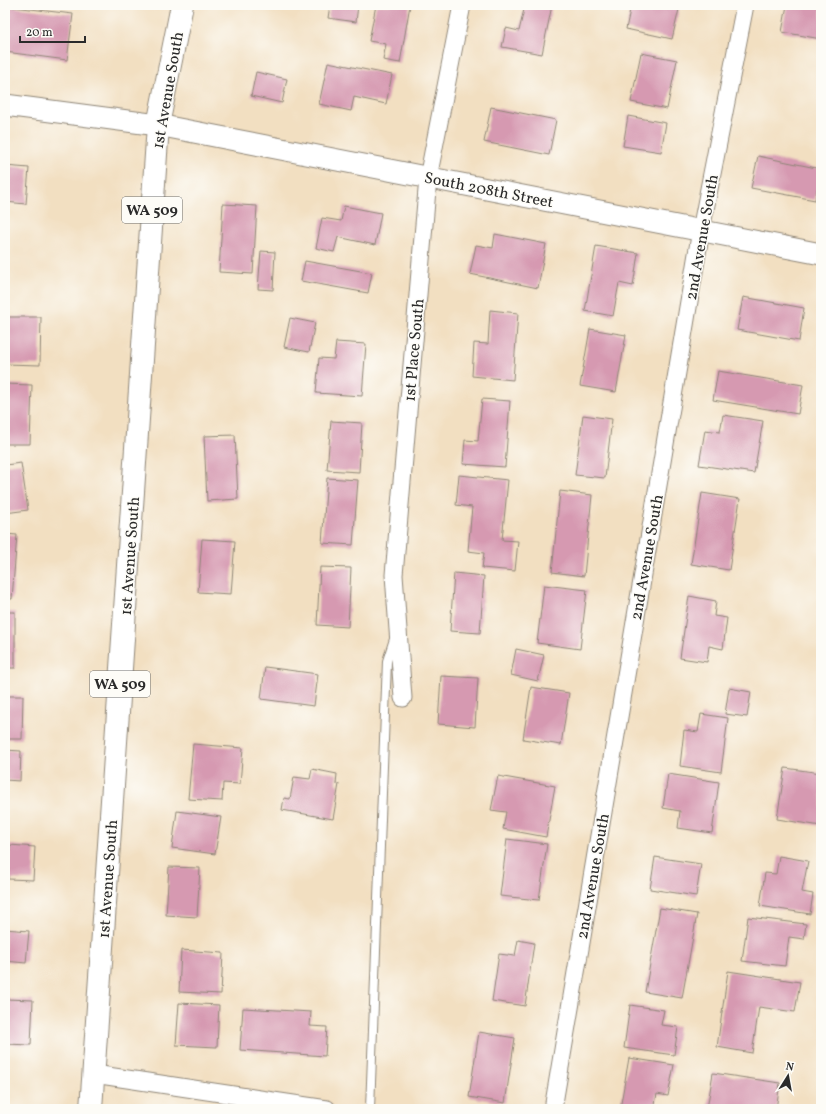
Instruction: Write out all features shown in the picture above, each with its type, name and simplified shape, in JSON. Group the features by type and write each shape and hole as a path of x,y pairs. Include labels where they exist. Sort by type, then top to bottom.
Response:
{"main road":[{"name":"1st Avenue South","path":"91,1109 158,125 182,5"}],"street":[{"name":"1st Place South","path":"403,698 394,575 428,178 462,5"},
{"name":"2nd Avenue South","path":"553,1109 701,230 744,5"},
{"name":"South 208th Street","path":"5,105 158,125 821,254"},
{"path":"94,1074 327,1109"}],"lane":[{"path":"370,1109 387,661 398,630"}],"building":[{"path":"330,5 358,5 356,22 328,18"},
{"path":"376,5 410,5 400,63 383,60 386,44 369,41"},
{"path":"525,5 552,5 542,54 502,47 506,28 519,31"},
{"path":"631,5 680,5 672,39 626,29"},
{"path":"787,5 821,5 821,39 782,32"},
{"path":"5,6 73,14 67,60 5,52"},
{"path":"641,53 677,60 667,109 631,102"},
{"path":"328,62 392,75 386,104 354,97 351,111 319,104"},
{"path":"256,72 287,79 282,103 251,96"},
{"path":"491,107 556,120 549,155 484,142"},
{"path":"628,116 666,123 661,152 623,146"},
{"path":"758,156 821,169 815,200 751,188"},
{"path":"5,166 29,168 26,204 5,202"},
{"path":"223,204 257,206 253,274 219,272"},
{"path":"344,206 381,213 375,245 338,237 334,252 316,248 322,218 341,221"},
{"path":"495,234 546,244 538,288 470,274 476,245 493,248"},
{"path":"596,246 638,253 633,286 619,283 613,316 585,311"},
{"path":"261,251 275,252 273,290 258,289"},
{"path":"305,261 372,273 368,293 301,281"},
{"path":"743,297 804,308 799,341 737,330"},
{"path":"490,310 518,313 513,380 472,376 474,343 488,344"},
{"path":"5,317 41,317 40,365 5,364"},
{"path":"290,318 315,323 309,352 284,347"},
{"path":"590,329 626,335 616,392 580,386"},
{"path":"336,342 366,344 362,396 316,393 319,358 334,359"},
{"path":"718,371 803,385 798,414 713,400"},
{"path":"5,384 32,385 30,444 5,444"},
{"path":"482,399 510,401 505,467 463,464 465,440 478,441"},
{"path":"583,415 612,419 605,478 575,475"},
{"path":"723,415 763,421 754,473 699,465 705,430 720,432"},
{"path":"331,421 362,423 359,472 327,470"},
{"path":"235,435 238,499 207,501 204,436"},
{"path":"21,463 28,510 5,513 5,465"},
{"path":"459,475 508,480 502,540 518,541 515,571 482,568 484,553 468,551 472,507 456,505"},
{"path":"327,478 358,480 353,545 322,543"},
{"path":"560,491 592,495 584,576 552,572"},
{"path":"702,493 740,499 729,570 691,564"},
{"path":"5,534 17,535 12,599 5,599"},
{"path":"202,539 235,541 231,594 198,592"},
{"path":"320,567 351,568 348,627 317,625"},
{"path":"454,573 484,576 480,633 450,631"},
{"path":"544,585 587,590 580,649 537,643"},
{"path":"689,596 716,601 714,616 727,618 723,649 709,646 707,662 680,658"},
{"path":"5,612 15,612 15,668 5,668"},
{"path":"516,649 544,655 538,681 511,675"},
{"path":"265,667 318,674 314,706 261,699"},
{"path":"441,676 478,678 475,727 438,724"},
{"path":"531,687 569,693 561,745 523,739"},
{"path":"729,688 751,692 747,717 725,714"},
{"path":"5,696 23,696 22,739 5,739"},
{"path":"701,714 728,718 721,772 680,766 684,730 698,732"},
{"path":"193,744 243,748 240,784 223,783 222,801 188,799"},
{"path":"5,750 21,751 20,781 5,780"},
{"path":"785,768 821,773 821,826 777,819"},
{"path":"312,769 337,774 336,784 339,784 333,819 282,810 284,798 290,799 294,777 310,779"},
{"path":"668,774 719,782 712,833 678,828 680,811 663,808"},
{"path":"498,776 555,786 546,837 503,829 506,812 491,810"},
{"path":"177,811 221,817 215,854 172,848"},
{"path":"507,839 547,844 539,900 500,896"},
{"path":"10,845 35,847 33,880 8,879"},
{"path":"779,856 808,861 802,892 813,894 810,914 760,906 765,873 776,874"},
{"path":"655,857 701,864 696,896 650,889"},
{"path":"169,867 200,868 197,917 166,915"},
{"path":"660,908 697,914 682,998 645,992"},
{"path":"748,917 806,924 804,939 789,937 785,966 742,961"},
{"path":"5,929 29,931 26,963 5,961"},
{"path":"518,940 534,943 525,1006 492,1001 499,954 515,956"},
{"path":"181,950 223,953 221,994 179,992"},
{"path":"728,971 800,982 795,1012 759,1007 752,1053 717,1047"},
{"path":"5,999 33,1000 31,1045 5,1044"},
{"path":"179,1003 219,1005 217,1047 176,1045"},
{"path":"630,1005 664,1010 661,1025 678,1027 674,1055 624,1048"},
{"path":"243,1008 311,1012 310,1026 327,1027 325,1056 240,1050"},
{"path":"479,1032 515,1038 505,1103 469,1097"},
{"path":"629,1058 674,1065 668,1096 657,1094 654,1109 620,1109"},
{"path":"713,1073 780,1083 776,1109 707,1109"}]}
